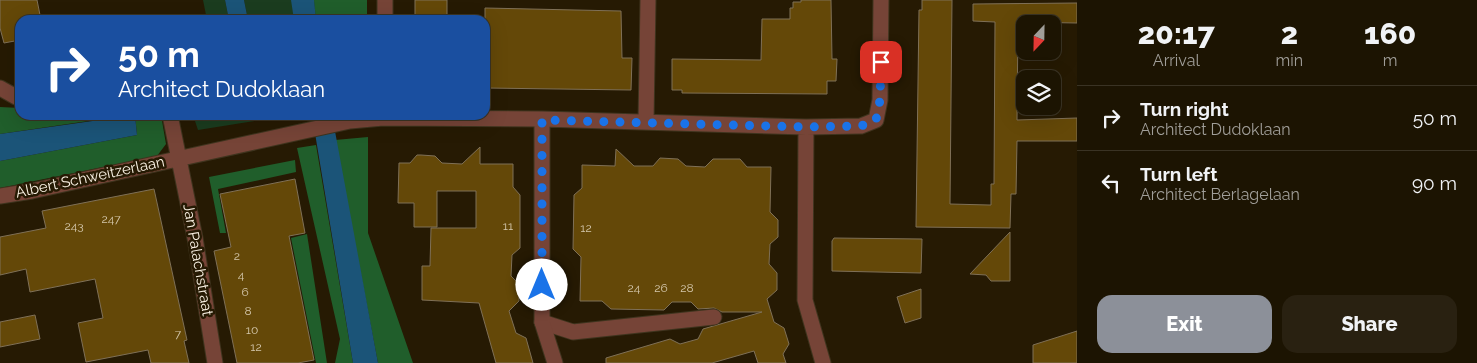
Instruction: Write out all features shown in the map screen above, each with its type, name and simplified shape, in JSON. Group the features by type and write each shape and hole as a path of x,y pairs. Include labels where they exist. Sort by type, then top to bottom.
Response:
{"street":[{"path":"385,15 386,0"},
{"path":"646,122 648,0"},
{"name":"Albert Schweitzerlaan","path":"490,119 806,127 861,126 876,120 880,100 881,0"},
{"path":"0,88 15,96"},
{"name":"Albert Schweitzerlaan","path":"171,120 179,157"},
{"name":"Albert Schweitzerlaan","path":"0,196 32,191 288,133 358,120"},
{"path":"542,120 542,322 555,363"},
{"path":"806,127 805,300 823,363"},
{"name":"Jan Palachstraat","path":"179,157 215,363"},
{"path":"542,322 573,332 714,317"}],"green space":[{"path":"203,0 225,0 228,15 206,15"},
{"path":"244,0 367,0 367,15 247,15"},
{"path":"314,0 367,0 367,15 316,15"},
{"path":"0,107 15,108 15,120 95,120 0,134"},
{"path":"136,120 162,120 166,144 157,156 0,188 0,161 137,135"},
{"path":"195,120 260,120 198,130"},
{"path":"368,137 368,233 413,363 378,363 335,140"},
{"path":"316,145 353,363 335,363 340,339 297,148"},
{"path":"295,160 296,172 218,189 226,233 220,233 209,177"},
{"path":"307,234 327,363 316,363 291,238"}],"water":[{"path":"225,0 244,0 247,15 228,15"},
{"path":"291,0 314,0 316,15 293,15"},
{"path":"99,120 136,120 137,135 0,161 0,134"},
{"path":"313,120 333,120 378,363 353,363"}],"building":[{"path":"0,0 37,0 40,15 15,15 15,41 4,43 0,28"},
{"path":"415,0 447,0 447,15 415,15"},
{"path":"801,0 831,0 832,59 837,59 836,81 827,81 827,94 682,93 682,90 672,90 672,59 761,60 762,19 790,19 790,8 793,8 793,2 801,2"},
{"path":"922,0 952,0 950,204 991,205 991,184 994,184 995,22 973,21 973,4 1077,3 1077,23 1061,23 1061,15 1016,15 1017,120 1077,118 1077,141 1017,141 1016,194 1011,194 1010,228 916,227 919,10 922,10"},
{"path":"485,8 621,11 622,58 632,58 631,90 490,88 490,15 485,15"},
{"path":"480,147 480,164 513,164 513,187 520,195 520,248 512,255 511,276 519,284 519,301 509,311 516,333 526,338 533,363 496,363 479,303 422,300 422,266 430,266 431,228 476,228 476,191 437,191 437,227 414,227 414,203 398,203 399,163 410,163 417,155 421,155 435,156 442,163 462,164"},
{"path":"616,149 634,166 653,166 660,158 678,159 686,166 705,167 713,159 740,159 747,167 771,167 770,212 778,220 778,237 770,244 769,264 777,273 777,290 767,299 774,322 784,328 789,344 783,354 786,363 758,363 754,351 712,363 606,363 606,358 670,339 680,344 698,339 703,329 762,312 722,312 714,308 698,309 691,302 672,302 664,310 611,309 602,301 580,301 581,257 573,249 574,195 582,188 582,165 615,166"},
{"path":"295,179 305,233 289,236 314,360 298,363 237,363 214,251 231,247 220,194"},
{"path":"154,189 187,340 184,341 189,363 151,363 148,350 86,362 78,323 103,318 95,279 30,292 26,269 0,275 0,237 46,228 42,211"},
{"path":"1010,232 1010,281 991,281 986,275 970,274"},
{"path":"834,238 922,239 921,273 832,271 832,241"},
{"path":"921,289 921,318 905,323 897,297"},
{"path":"35,315 40,339 0,347 0,322"},
{"path":"1077,331 1077,363 1033,363 1033,345"}],"route":[{"path":"542,285 542,120 806,127 861,126 876,120 880,100 881,62"}]}
